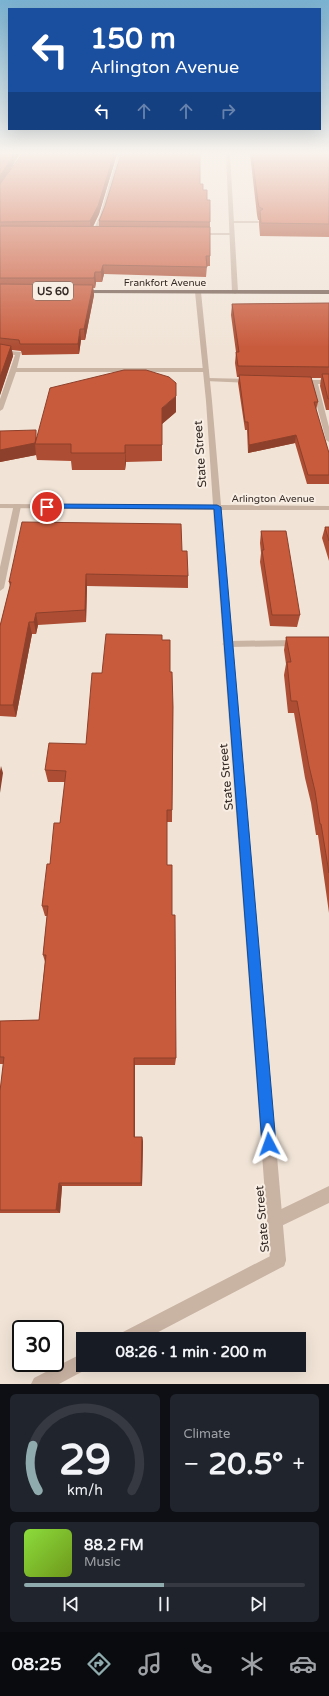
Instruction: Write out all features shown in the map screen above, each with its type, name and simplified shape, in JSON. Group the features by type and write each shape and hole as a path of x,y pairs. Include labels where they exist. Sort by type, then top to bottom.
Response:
{"main road":[{"name":"Frankfort Avenue","path":"72,291 329,292"}],"street":[{"path":"94,233 100,219"},
{"path":"231,219 235,292"},
{"path":"231,222 258,222"},
{"path":"86,233 102,233"},
{"path":"193,234 232,234"},
{"name":"State Street","path":"139,1332 278,1260 249,888 198,292"},
{"path":"0,352 19,352 0,409"},
{"path":"12,370 206,375 260,381"},
{"path":"290,382 329,382"},
{"path":"314,382 329,440"},
{"name":"Arlington Avenue","path":"0,506 329,508"},
{"path":"0,588 17,506"},
{"path":"227,644 306,643"},
{"path":"275,1221 329,1194"},
{"path":"40,1384 76,1366"}],"building":[{"path":"0,219 91,219 90,221 0,222"},
{"path":"100,219 210,219 210,222 99,221"},
{"path":"261,219 329,219 329,224 261,223"},
{"path":"0,226 210,227 210,256 206,256 207,267 103,265 101,272 95,272 94,278 0,278"},
{"path":"0,284 93,285 84,329 80,329 78,344 20,344 19,340 0,338"},
{"path":"329,303 329,367 238,366 236,352 239,352 232,304"},
{"path":"0,344 11,346 0,377"},
{"path":"124,370 146,370 169,377 176,383 176,396 162,408 162,445 125,445 125,453 71,453 71,444 35,444 50,388"},
{"path":"322,374 329,374 329,399 328,399"},
{"path":"239,375 311,377 318,402 314,402 329,453 329,475 308,475 296,435 249,445 248,422 245,422"},
{"path":"36,430 35,443 0,450 0,431"},
{"path":"22,522 181,524 182,551 187,551 188,576 86,574 85,610 36,613 34,622 29,622 13,705 0,705 0,626 11,582 9,582"},
{"path":"325,527 329,527 329,541"},
{"path":"261,531 286,531 300,615 272,615 262,550 264,550"},
{"path":"106,634 162,635 162,640 170,640 170,672 172,672 173,707 172,810 167,810 167,865 172,865 172,915 175,915 176,1058 134,1058 134,1137 142,1137 141,1183 59,1183 56,1210 0,1210 0,1091 4,1057 0,1057 0,1021 39,1020 46,955 43,955 48,906 42,906 47,864 50,864 54,823 60,823 66,771 45,770 49,743 86,744 92,673 102,673"},
{"path":"286,637 329,637 329,873 315,791 297,701 291,701 287,662 291,662"}],"route":[{"path":"47,507 217,507 269,1144"}]}
